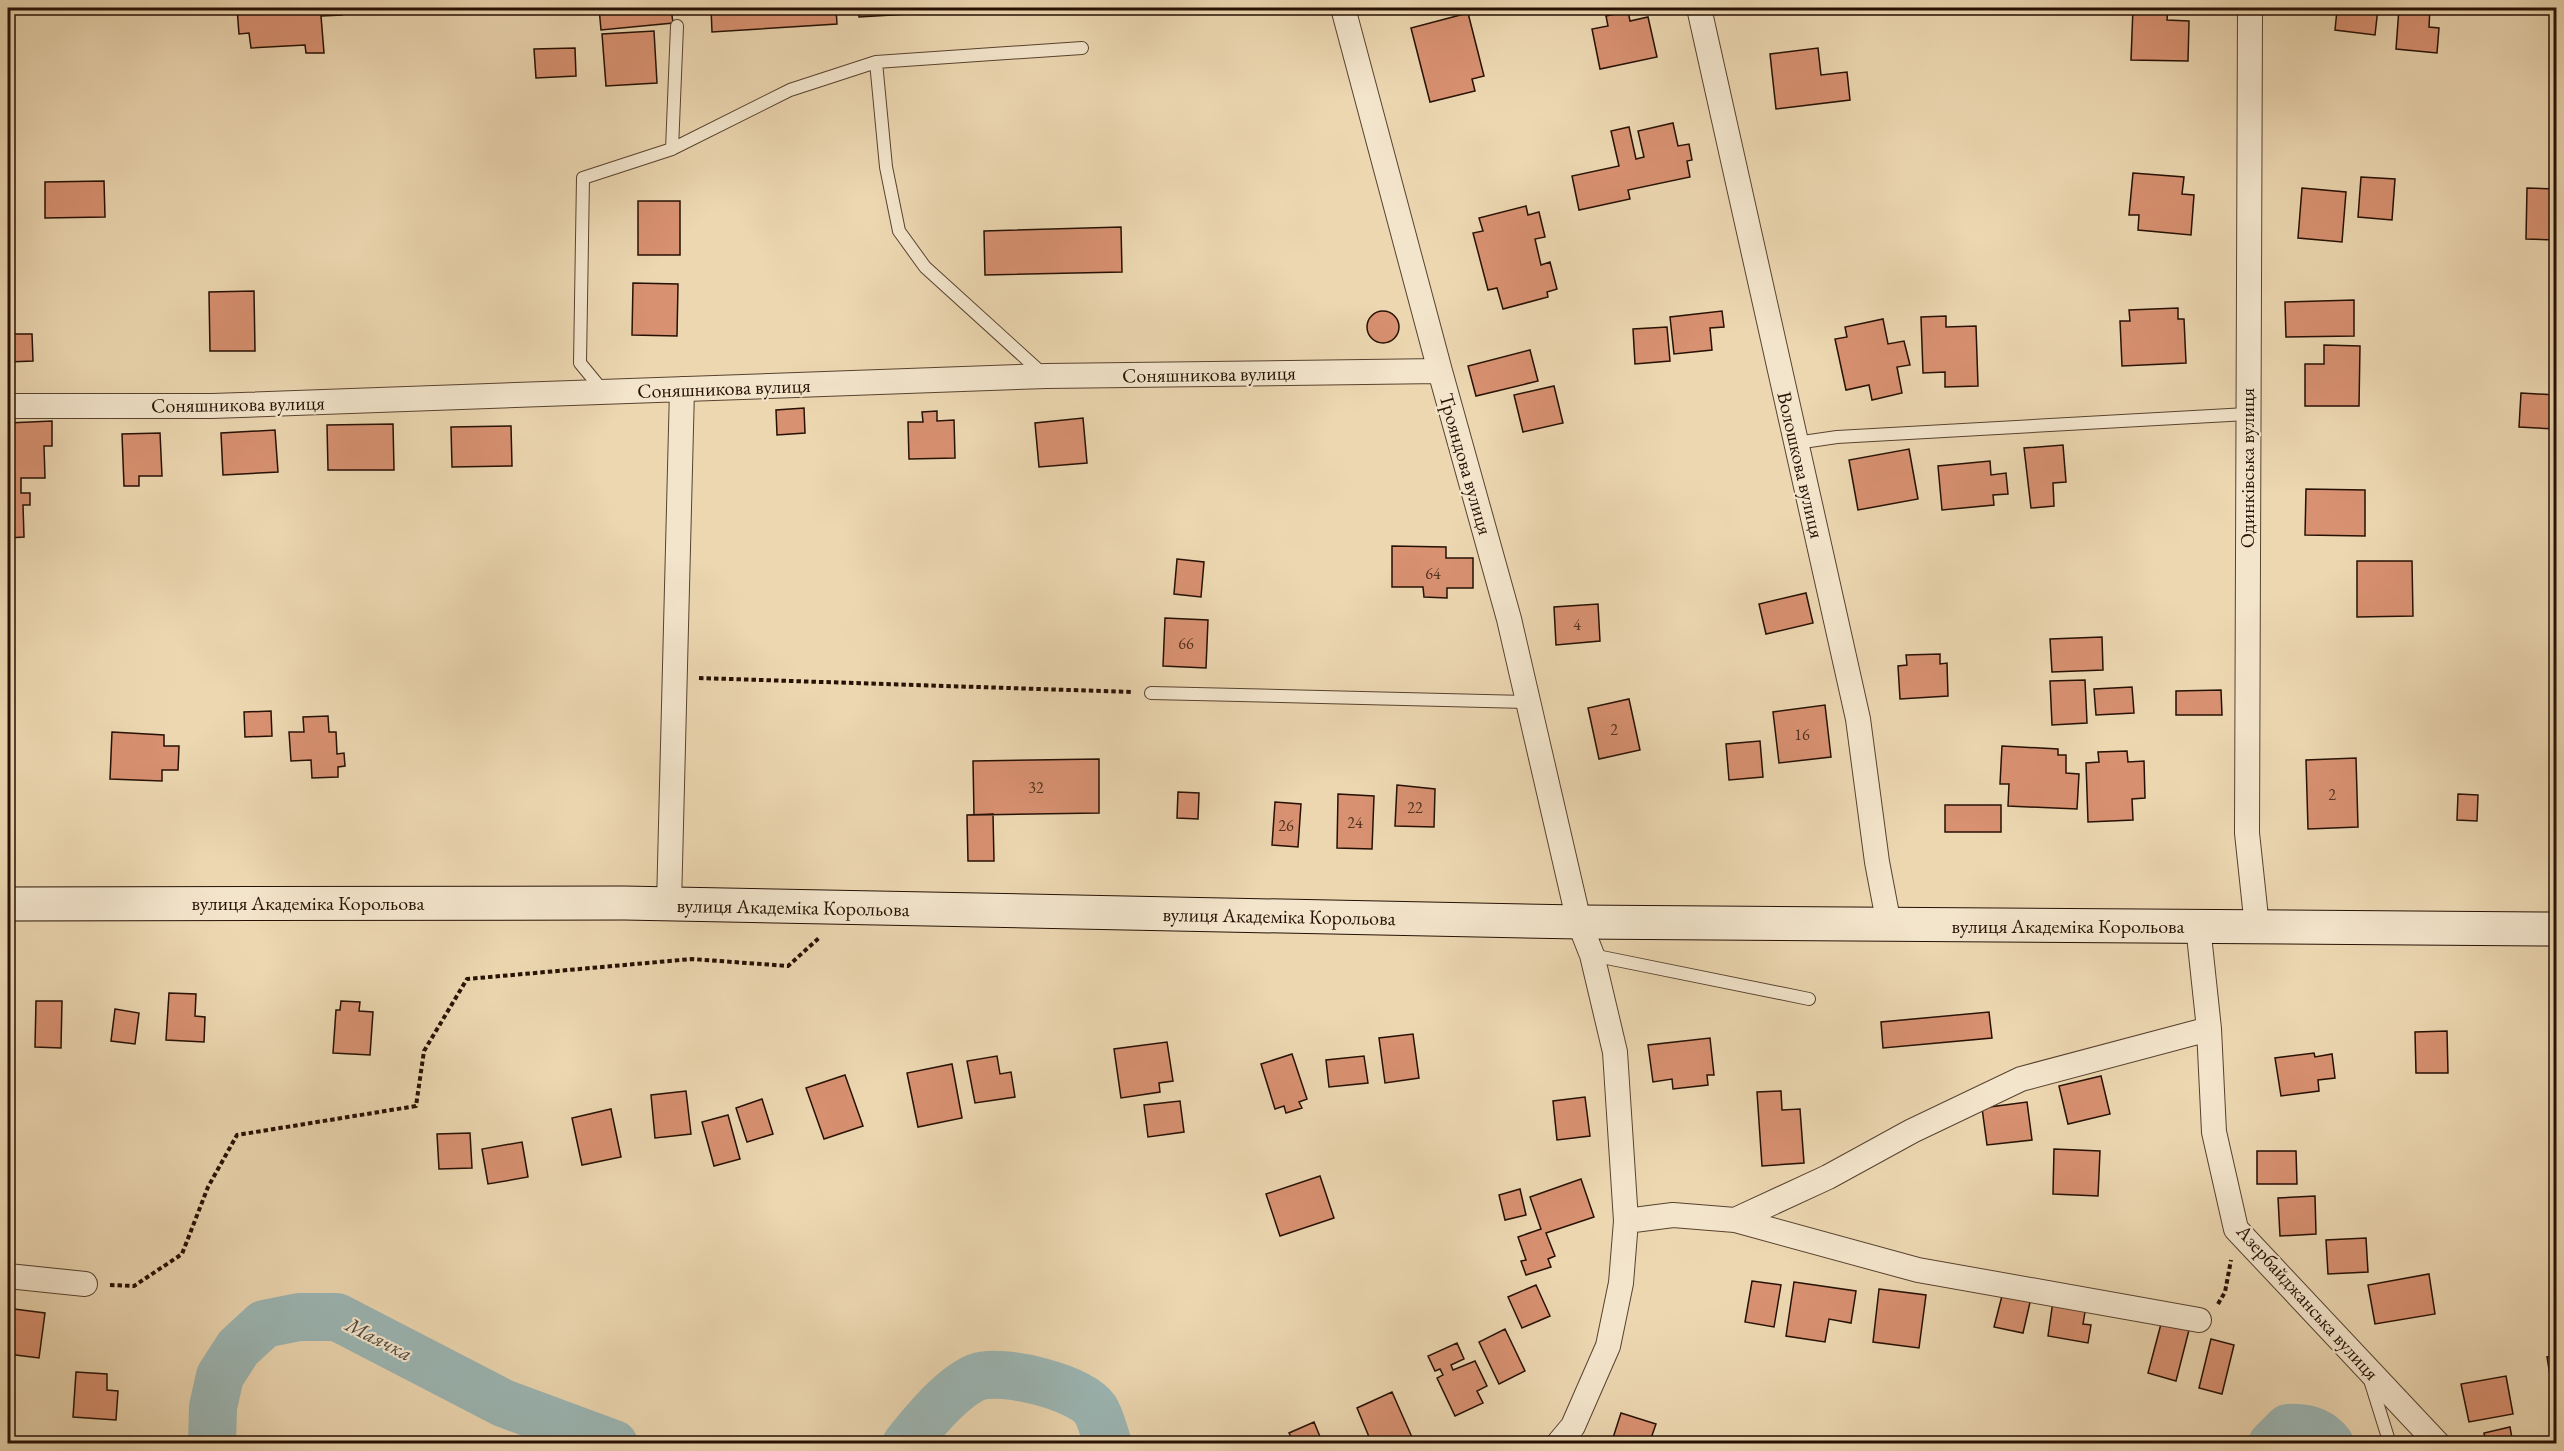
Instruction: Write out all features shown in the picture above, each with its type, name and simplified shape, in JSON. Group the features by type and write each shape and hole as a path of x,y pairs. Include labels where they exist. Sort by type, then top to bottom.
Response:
{"main road":[{"name":"вулиця Академіка Корольова","path":"8,904 669,904 1579,922 2556,929"}],"street":[{"name":"Трояндова вулиця","path":"1343,8 1531,702 1579,922"},
{"name":"Волошкова вулиця","path":"1698,8 1858,719 1877,862 1889,925"},
{"name":"Одинківська вулиця","path":"2250,8 2247,833 2257,927"},
{"name":"Соняшникова вулиця","path":"8,406 212,406 1046,376 1440,371"},
{"path":"669,904 682,390"},
{"path":"1557,1443 1573,1426 1608,1346 1621,1283 1626,1221 1615,1052 1592,955 1579,922"},
{"name":"Азербайджанська вулиця","path":"2198,926 2209,1029 2214,1132 2236,1229 2438,1443"},
{"path":"1735,1220 1828,1177 1912,1131 2021,1079 2209,1029"},
{"path":"1626,1221 1673,1215 1735,1220 1918,1270 2199,1320"},
{"path":"8,1276 85,1284"}],"lane":[{"path":"672,149 677,26"},
{"path":"604,392 580,363 582,178 672,149 790,90 876,62 1082,48"},
{"path":"876,62 886,167 899,231 925,267 1046,376"},
{"path":"1796,443 1837,437 2247,414"},
{"path":"1151,693 1531,702"},
{"path":"1592,955 1809,999"},
{"path":"2365,1365 2390,1443"}],"path":[{"path":"674,678 1151,693"},
{"path":"85,1284 134,1286 182,1254 208,1187 237,1135 416,1106 424,1051 467,979 692,958 788,966 849,908"},
{"path":"2199,1320 2213,1311 2225,1292 2236,1229"}],"building":[{"path":"237,8 341,8 342,15 321,16 324,53 306,53 305,45 251,48 249,33 239,34"},
{"path":"599,8 671,8 673,23 601,30"},
{"path":"711,8 836,8 837,24 712,32"},
{"path":"858,8 1012,8 859,17"},
{"path":"2133,8 2168,8 2167,20 2189,21 2188,61 2131,60"},
{"path":"2319,8 2378,8 2375,35 2335,30 2337,10"},
{"path":"2399,8 2430,8 2429,27 2439,28 2437,53 2396,49"},
{"path":"1628,11 1630,21 1648,17 1657,57 1600,69 1592,29 1608,26 1606,16"},
{"path":"1468,13 1484,76 1472,79 1475,91 1430,102 1411,28"},
{"path":"654,31 657,83 606,86 602,34"},
{"path":"575,48 576,76 536,78 534,49"},
{"path":"1818,48 1821,75 1847,72 1850,100 1776,109 1770,54"},
{"path":"1673,123 1678,146 1689,144 1692,160 1687,161 1690,177 1628,190 1630,199 1579,210 1572,176 1619,166 1611,131 1629,127 1636,159 1644,157 1638,131"},
{"path":"2133,173 2184,177 2182,194 2194,195 2191,235 2138,230 2139,215 2129,215"},
{"path":"2361,177 2395,179 2392,220 2358,217"},
{"path":"104,181 105,217 45,218 45,182"},
{"path":"2302,188 2346,192 2342,242 2298,238"},
{"path":"2527,188 2556,189 2556,240 2526,239"},
{"path":"638,201 680,201 680,255 638,255"},
{"path":"1526,206 1528,215 1539,212 1545,237 1535,239 1541,265 1550,262 1557,289 1547,292 1548,297 1503,309 1497,288 1488,290 1473,233 1483,231 1479,218"},
{"path":"1121,227 1122,272 985,275 984,231"},
{"path":"633,283 678,284 677,336 632,335"},
{"path":"254,291 255,351 210,351 209,292"},
{"path":"2354,300 2354,336 2286,337 2285,302"},
{"path":"2178,308 2178,319 2184,319 2186,363 2122,366 2120,321 2130,321 2129,310"},
{"path":"1383,311 1394,316 1399,327 1394,338 1383,343 1372,338 1367,327 1372,316"},
{"path":"1722,311 1724,327 1710,328 1712,350 1674,354 1670,317"},
{"path":"1946,316 1946,327 1976,326 1978,386 1945,387 1945,372 1923,373 1921,317"},
{"path":"1883,319 1888,344 1904,341 1910,365 1897,367 1902,393 1872,400 1869,385 1846,390 1835,339 1847,337 1845,327"},
{"path":"1667,327 1670,361 1635,364 1633,329"},
{"path":"8,334 32,334 33,361 8,362"},
{"path":"2324,345 2360,346 2359,406 2305,406 2305,364 2324,364"},
{"path":"1530,350 1538,381 1476,396 1468,366"},
{"path":"1554,386 1563,423 1523,432 1514,395"},
{"path":"2521,393 2556,395 2556,429 2519,427"},
{"path":"804,408 805,433 777,435 776,410"},
{"path":"937,411 937,421 954,420 955,458 909,459 908,422 923,422 922,412"},
{"path":"1083,418 1087,463 1039,467 1035,423"},
{"path":"52,421 52,446 44,446 45,478 21,478 21,493 30,493 30,505 23,505 24,537 8,538 8,423"},
{"path":"393,424 394,470 328,470 327,425"},
{"path":"511,426 512,466 452,467 451,427"},
{"path":"275,430 278,472 223,475 221,433"},
{"path":"160,433 162,476 139,476 139,486 124,486 122,434"},
{"path":"2063,445 2066,482 2053,483 2054,506 2031,508 2024,448"},
{"path":"1909,449 1918,499 1858,510 1849,460"},
{"path":"1990,461 1991,475 2006,473 2008,494 1993,495 1994,505 1942,510 1938,466"},
{"path":"2306,489 2365,490 2365,536 2305,535"},
{"path":"1392,546 1446,547 1446,558 1473,558 1473,588 1447,588 1447,598 1424,597 1423,587 1392,587"},
{"path":"1177,559 1204,562 1201,597 1174,594"},
{"path":"2357,561 2412,561 2413,616 2357,617"},
{"path":"1806,593 1813,623 1766,634 1759,604"},
{"path":"1598,604 1600,641 1556,645 1554,607"},
{"path":"1165,618 1208,620 1206,668 1163,666"},
{"path":"2102,637 2103,670 2052,672 2050,639"},
{"path":"1940,654 1940,664 1947,663 1948,696 1900,699 1898,666 1907,665 1906,655"},
{"path":"2085,680 2087,723 2052,725 2050,681"},
{"path":"2132,687 2134,713 2096,715 2094,689"},
{"path":"2221,690 2222,715 2176,715 2176,691"},
{"path":"1629,699 1640,750 1599,759 1588,708"},
{"path":"1825,705 1831,757 1779,763 1773,712"},
{"path":"271,711 272,736 245,737 244,712"},
{"path":"328,716 329,732 336,732 337,754 344,753 345,766 338,767 338,777 312,778 311,760 291,761 289,732 304,732 303,717"},
{"path":"112,732 164,735 164,746 179,746 178,770 162,770 162,781 110,779"},
{"path":"1760,741 1763,777 1729,780 1726,744"},
{"path":"2002,746 2058,749 2058,755 2066,755 2066,773 2079,774 2077,809 2008,806 2009,784 2000,784"},
{"path":"2127,751 2128,762 2144,761 2145,798 2132,799 2133,820 2088,822 2086,763 2099,762 2098,752"},
{"path":"2356,758 2358,827 2308,829 2306,760"},
{"path":"1099,759 1099,813 974,815 973,761"},
{"path":"1397,785 1435,789 1434,827 1395,826"},
{"path":"1178,792 1199,793 1198,819 1177,818"},
{"path":"1338,794 1374,796 1372,849 1337,848"},
{"path":"2458,794 2478,795 2477,821 2457,820"},
{"path":"1275,802 1301,804 1298,847 1272,845"},
{"path":"1945,805 2001,805 2001,832 1945,832"},
{"path":"993,814 994,861 968,861 967,815"},
{"path":"169,993 196,994 195,1016 205,1017 204,1042 166,1040"},
{"path":"36,1001 62,1001 61,1048 35,1047"},
{"path":"341,1001 360,1002 359,1011 373,1012 370,1055 333,1053 336,1010 340,1010"},
{"path":"115,1009 139,1013 135,1044 111,1041"},
{"path":"1989,1012 1992,1038 1883,1048 1881,1022"},
{"path":"2447,1031 2448,1073 2416,1073 2415,1032"},
{"path":"1413,1034 1419,1078 1385,1083 1379,1038"},
{"path":"1710,1038 1714,1075 1707,1075 1708,1085 1673,1089 1672,1079 1653,1082 1648,1045"},
{"path":"1167,1042 1173,1081 1159,1083 1160,1092 1121,1098 1114,1049"},
{"path":"2314,1053 2315,1057 2332,1054 2335,1078 2318,1080 2319,1091 2281,1096 2275,1058"},
{"path":"1292,1054 1307,1099 1299,1102 1302,1108 1286,1113 1284,1106 1275,1109 1261,1064"},
{"path":"997,1056 1000,1074 1011,1072 1015,1097 975,1103 967,1061"},
{"path":"1364,1056 1368,1083 1329,1087 1326,1060"},
{"path":"952,1064 962,1118 918,1127 907,1073"},
{"path":"845,1075 863,1126 824,1139 806,1088"},
{"path":"2101,1076 2110,1114 2068,1124 2059,1086"},
{"path":"686,1091 691,1134 655,1138 651,1095"},
{"path":"1781,1091 1782,1110 1800,1109 1804,1163 1762,1166 1757,1092"},
{"path":"1585,1097 1590,1136 1557,1140 1553,1101"},
{"path":"762,1099 773,1134 747,1142 736,1108"},
{"path":"1180,1101 1184,1132 1148,1137 1144,1105"},
{"path":"2027,1102 2032,1140 1987,1145 1982,1108"},
{"path":"611,1109 621,1157 582,1165 572,1118"},
{"path":"728,1115 740,1159 714,1166 702,1122"},
{"path":"470,1133 472,1168 439,1169 437,1134"},
{"path":"522,1142 528,1177 488,1184 482,1149"},
{"path":"2054,1149 2100,1151 2098,1196 2053,1194"},
{"path":"2257,1151 2296,1151 2297,1184 2257,1184"},
{"path":"1320,1176 1334,1218 1280,1236 1266,1194"},
{"path":"1581,1179 1594,1217 1546,1233 1555,1256 1548,1259 1551,1267 1526,1275 1521,1261 1526,1260 1518,1237 1541,1229 1530,1197"},
{"path":"1520,1189 1526,1215 1505,1220 1499,1195"},
{"path":"2315,1196 2316,1234 2280,1236 2278,1198"},
{"path":"2366,1238 2368,1272 2328,1274 2326,1240"},
{"path":"2429,1274 2435,1314 2375,1324 2368,1285"},
{"path":"1752,1281 1781,1285 1774,1327 1745,1322"},
{"path":"1794,1282 1856,1291 1851,1323 1829,1319 1825,1342 1786,1336"},
{"path":"1536,1285 1550,1316 1522,1328 1508,1297"},
{"path":"1879,1289 1926,1295 1919,1348 1873,1342"},
{"path":"2003,1292 2031,1298 2023,1333 1994,1327"},
{"path":"2053,1301 2086,1306 2083,1324 2091,1325 2088,1343 2048,1336"},
{"path":"14,1309 45,1313 39,1358 8,1354"},
{"path":"2161,1324 2189,1330 2176,1381 2148,1373"},
{"path":"1505,1329 1525,1371 1499,1384 1479,1342"},
{"path":"2211,1339 2234,1345 2222,1394 2199,1388"},
{"path":"1457,1343 1464,1359 1451,1365 1453,1370 1475,1361 1487,1386 1477,1391 1483,1403 1455,1416 1437,1378 1443,1375 1440,1369 1435,1371 1428,1356"},
{"path":"2556,1356 2556,1386 2552,1387 2547,1357"},
{"path":"76,1372 107,1374 107,1390 118,1391 116,1420 73,1417"},
{"path":"2506,1376 2513,1414 2469,1422 2461,1384"},
{"path":"1392,1392 1415,1444 1372,1444 1357,1408"},
{"path":"1621,1413 1656,1424 1649,1444 1611,1444"},
{"path":"1314,1422 1323,1444 1294,1444 1289,1433"},
{"path":"2510,1427 2513,1444 2486,1444 2484,1433"}],"waterway":[{"name":"Маячка","path":"212,1444 213,1407 220,1376 238,1348 264,1324 299,1317 337,1317 503,1403 614,1444"},
{"name":"Маячка","path":"906,1444 938,1406 958,1389 977,1377 989,1375 1021,1377 1073,1393 1095,1409 1108,1444"},
{"name":"Маячка","path":"2272,1444 2288,1428 2306,1429 2326,1439 2330,1444"}]}
